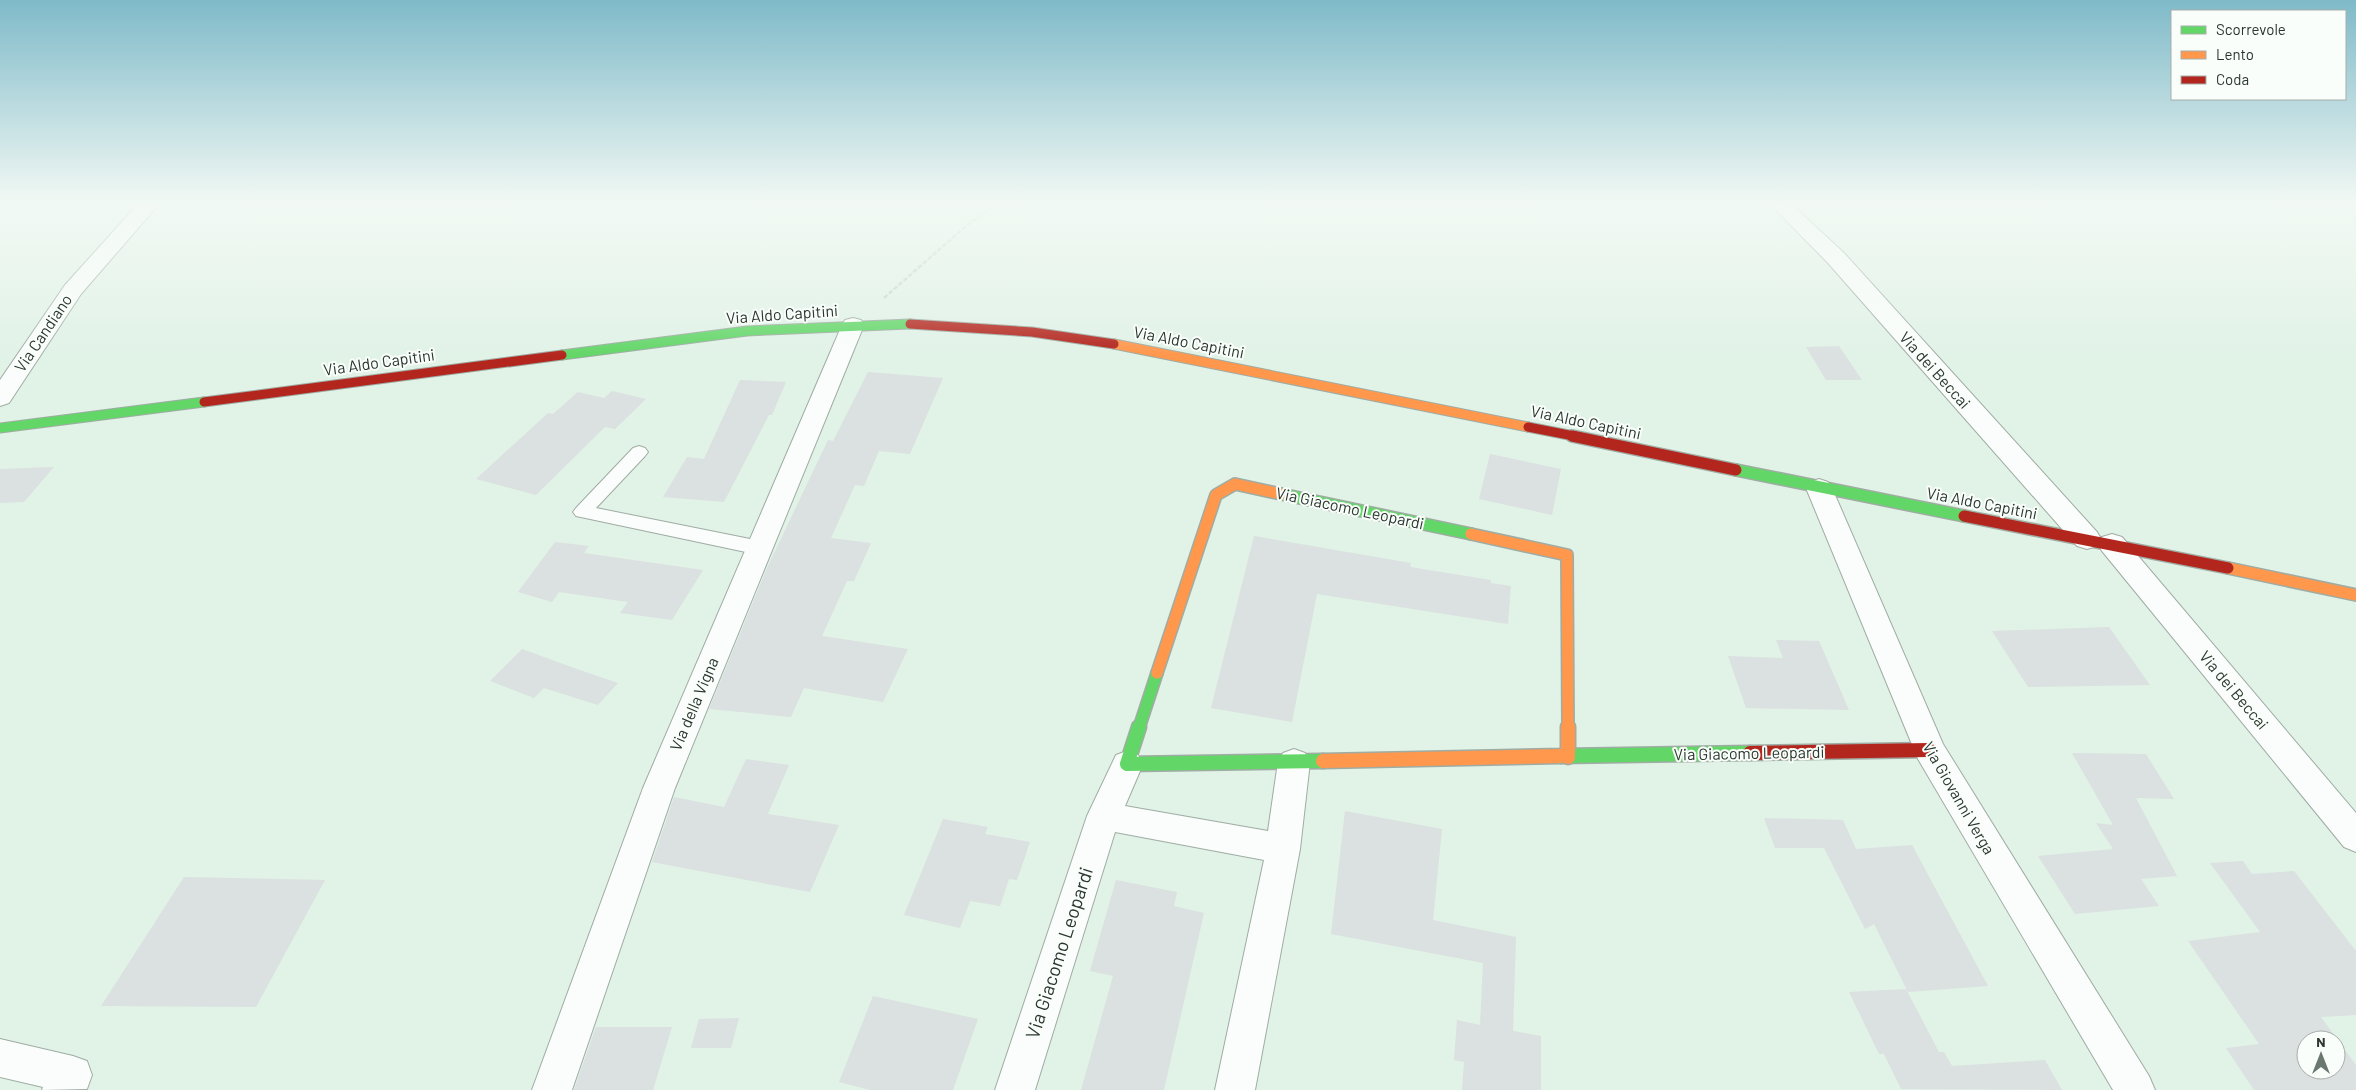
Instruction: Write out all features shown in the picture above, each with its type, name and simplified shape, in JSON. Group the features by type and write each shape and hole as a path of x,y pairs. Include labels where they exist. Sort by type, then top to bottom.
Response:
{"main road":[{"name":"Via Aldo Capitini","path":"0,428 747,331 853,325 922,324 1023,331 1141,348 1819,488 2099,541 2356,595"},
{"name":"Via Giacomo Leopardi","path":"1568,757 1567,555 1235,484 1216,495 1127,764 1294,762 1568,757 1929,750"}],"street":[{"name":"Via Candiano","path":"0,398 72,290 103,255"},
{"name":"Via dei Beccai","path":"1833,255 2099,541 2356,837"},
{"name":"Via della Vigna","path":"552,1090 659,788 853,325"},
{"name":"Via Giovanni Verga","path":"1819,488 1929,750 2135,1090"},
{"path":"1235,1090 1283,849 1294,762"},
{"name":"Via Giacomo Leopardi","path":"1015,1090 1104,816 1127,764"},
{"path":"1104,816 1283,849"},
{"path":"0,1058 73,1075 62,1090"}],"lane":[{"path":"639,452 582,512 760,548"}],"path":[{"path":"853,325 933,255"}],"building":[{"path":"1839,346 1862,380 1826,380 1806,347"},
{"path":"868,372 943,378 910,454 879,451 864,486 855,485 831,538 871,543 854,581 847,581 822,636 908,649 883,702 804,688 791,717 709,709 767,568 828,440 833,441"},
{"path":"740,380 786,382 772,415 769,415 724,502 663,497 687,457 704,459"},
{"path":"612,391 646,399 615,429 605,427 536,495 476,479 548,413 553,414 578,392 604,398"},
{"path":"1490,454 1561,469 1552,515 1479,499"},
{"path":"54,467 24,502 0,503 0,469"},
{"path":"1254,536 1411,563 1410,567 1491,580 1491,583 1511,586 1508,624 1317,594 1292,722 1211,708"},
{"path":"555,542 589,546 584,553 703,570 672,620 620,613 628,602 559,592 552,602 518,592"},
{"path":"2109,627 2150,685 2028,687 1992,631"},
{"path":"1776,640 1819,641 1849,710 1746,708 1728,656 1783,658"},
{"path":"522,649 618,683 598,705 544,688 534,698 490,681"},
{"path":"2072,753 2146,754 2174,799 2136,798 2177,876 2141,879 2159,906 2075,914 2038,856 2113,849 2096,823 2113,825"},
{"path":"746,759 789,765 768,814 839,825 810,892 652,862 674,797 724,807"},
{"path":"1345,811 1442,829 1433,920 1516,937 1513,1031 1541,1036 1541,1090 1462,1090 1464,1062 1454,1060 1457,1020 1480,1025 1483,963 1331,934"},
{"path":"1764,818 1843,820 1856,849 1912,845 1988,986 1908,992 1874,924 1865,929 1824,848 1775,848"},
{"path":"943,819 988,827 985,834 1030,842 1017,880 1009,879 1000,906 970,901 960,928 904,915"},
{"path":"2243,861 2252,874 2294,871 2356,951 2356,1015 2321,1017 2330,1030 2296,1030 2296,1080 2346,1080 2346,1051 2356,1065 2356,1090 2254,1090 2226,1048 2259,1044 2188,941 2260,932 2210,863"},
{"path":"184,877 325,880 256,1007 101,1006"},
{"path":"1116,880 1177,892 1174,906 1204,913 1164,1090 1081,1090 1113,976 1090,971"},
{"path":"1906,989 1939,1052 1944,1052 1952,1066 2045,1060 2062,1090 1901,1089 1884,1054 1879,1054 1849,992"},
{"path":"873,996 978,1019 953,1090 870,1090 839,1082"},
{"path":"739,1018 731,1048 691,1048 699,1019"},
{"path":"596,1027 672,1027 653,1090 574,1090"}],"traffic: fast":[{"path":"562,355 747,331 910,324"},
{"path":"0,428 204,402"},
{"path":"1736,470 1964,516"},
{"path":"1281,494 1471,534"},
{"path":"1157,673 1127,764 1323,761"},
{"path":"1561,756 1750,753"}],"traffic: slow":[{"path":"1114,344 1528,427"},
{"path":"1157,673 1216,495 1235,484 1281,494"},
{"path":"1471,534 1567,555 1568,757"},
{"path":"2228,568 2356,595"},
{"path":"1323,761 1561,756"}],"traffic: jam":[{"path":"910,324 1032,332 1114,344"},
{"path":"204,402 562,355"},
{"path":"1528,427 1736,470"},
{"path":"1964,516 2228,568"},
{"path":"1750,753 1929,750"}]}
